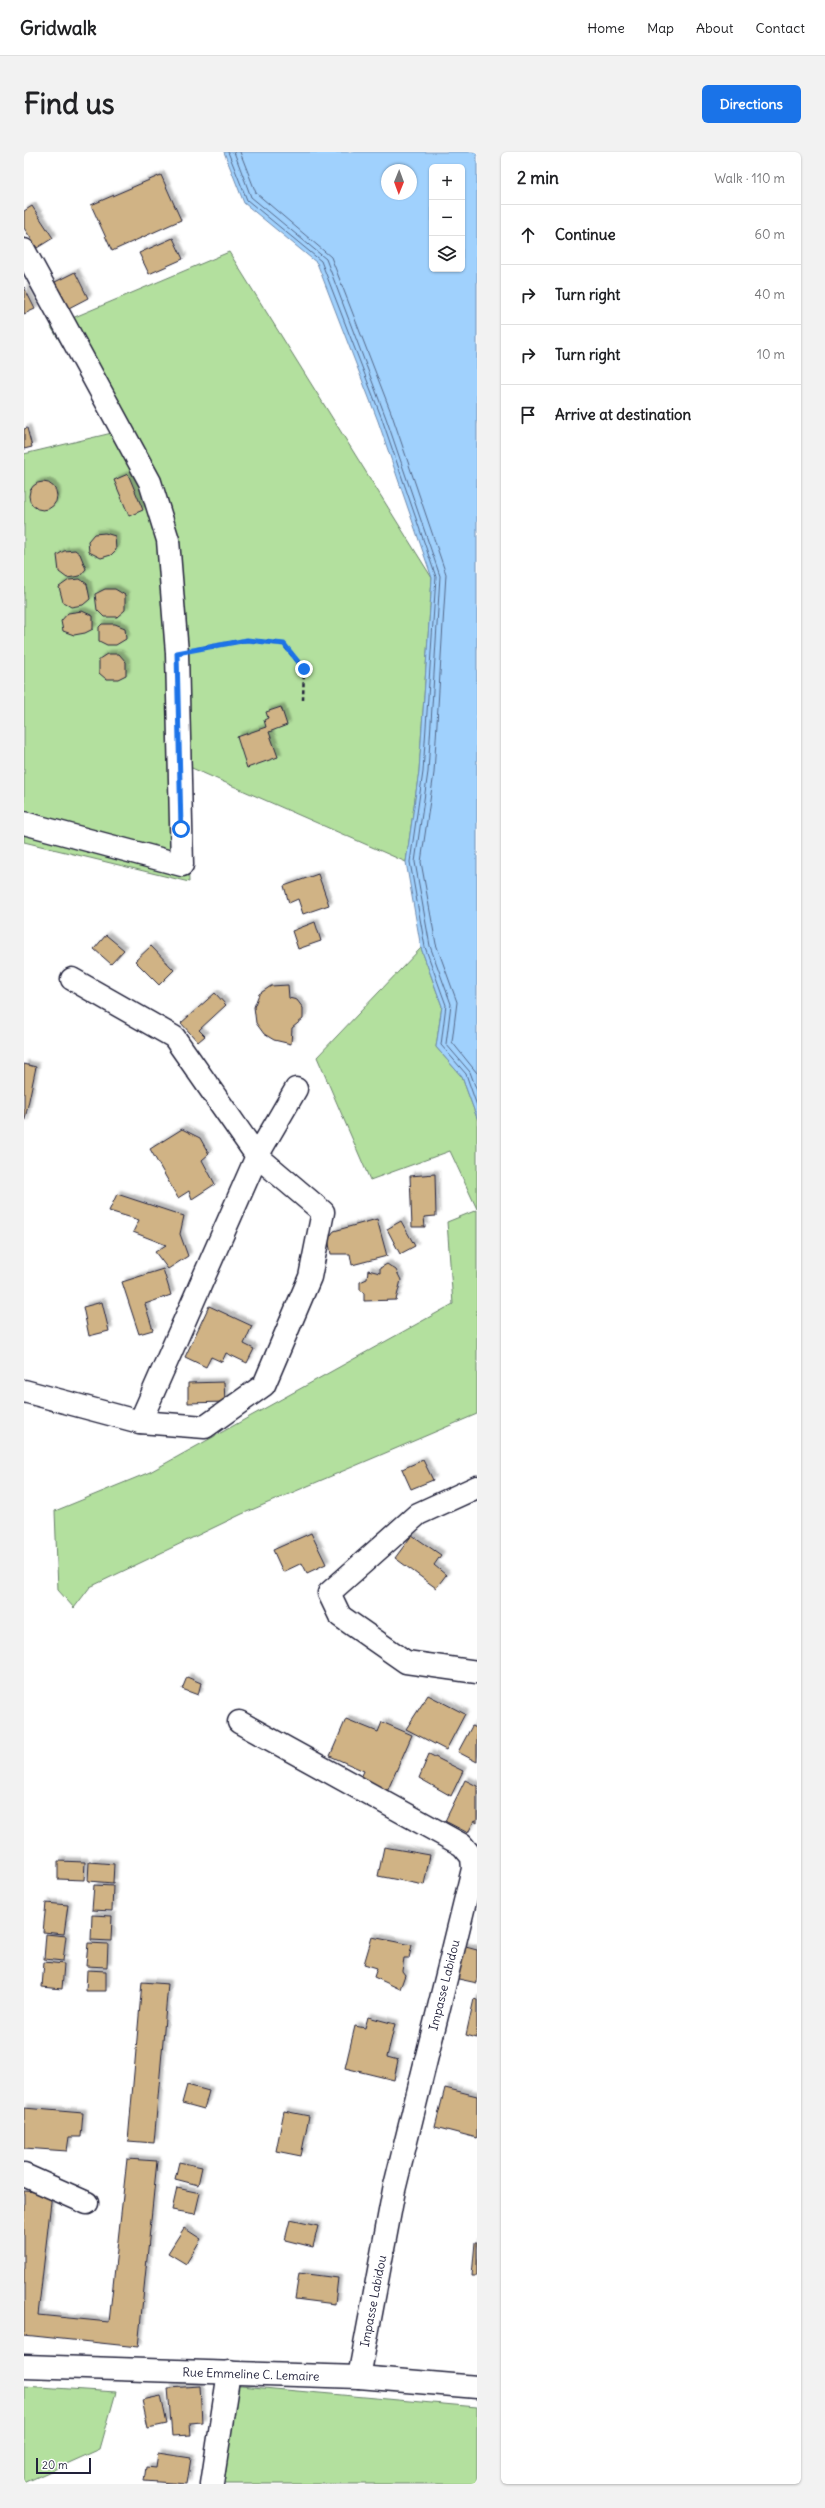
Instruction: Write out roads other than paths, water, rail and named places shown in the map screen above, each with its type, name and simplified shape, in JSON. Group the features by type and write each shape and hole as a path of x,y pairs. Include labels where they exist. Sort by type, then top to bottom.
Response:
{"street":[{"path":"24,250 150,482 168,540 177,653 182,865 24,823"},
{"path":"24,1391 140,1422 205,1427 264,1385 310,1277 323,1212 257,1156 174,1037 72,979"},
{"path":"140,1422 257,1156 296,1089"},
{"path":"477,1487 418,1514 329,1593 340,1616 406,1662 477,1672"},
{"name":"Impasse Labidou","path":"239,1722 462,1846 472,1857 473,1869 394,2190 359,2377"},
{"path":"24,2175 87,2202"},
{"name":"Rue Emmeline C. Lemaire","path":"24,2366 359,2377 477,2387"},
{"path":"212,2484 229,2372"}],"water":[{"path":"224,152 477,152 477,1118 462,1077 436,1047 442,1006 421,948 406,862 419,771 432,578 378,421 317,263 244,203"}]}
